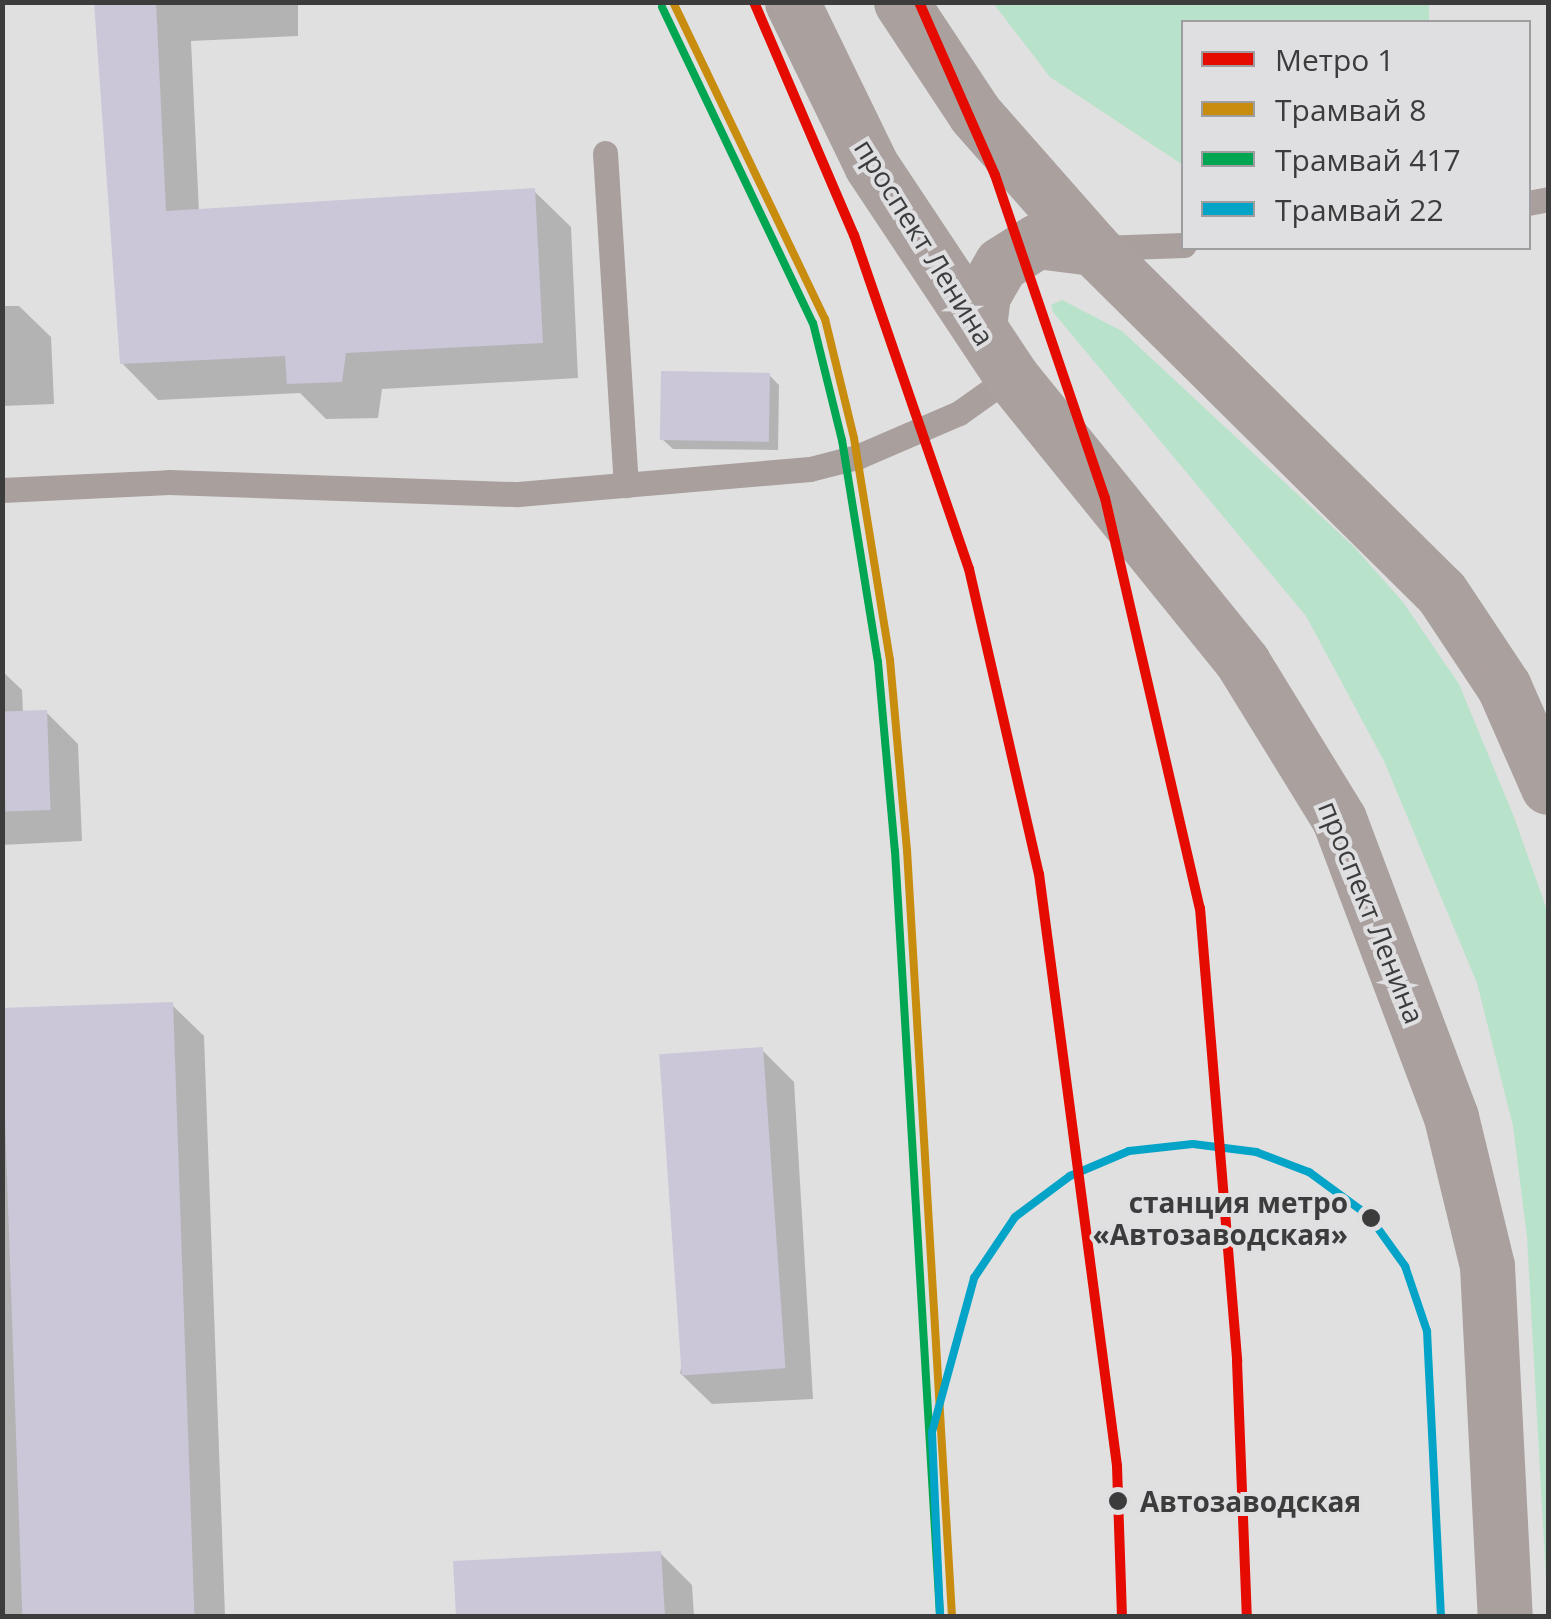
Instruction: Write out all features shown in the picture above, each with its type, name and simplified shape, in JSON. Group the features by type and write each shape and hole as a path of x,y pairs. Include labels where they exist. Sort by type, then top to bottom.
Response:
{"main road":[{"path":"901,2 975,114 1093,248 1441,592 1504,688 1548,787"},
{"name":"проспект Ленина","path":"792,3 871,165 1011,376 1243,663 1340,819 1396,960 1451,1117 1487,1266 1505,1616"},
{"path":"980,326 984,295 1001,264 1037,242 1093,248"}],"lane":[{"path":"605,153 626,484"},
{"path":"1093,248 1181,246"},
{"path":"2,490 138,482 518,494 810,469 857,457 959,413 1011,376"}],"green space":[{"path":"993,3 1429,3 1429,20 1181,20 1181,164 1050,77"},
{"path":"1062,300 1122,331 1354,547 1403,602 1459,684 1514,817 1548,913 1548,1616 1527,1237 1513,1126 1477,983 1384,761 1306,616 1053,312 1051,305"}],"building":[{"path":"94,2 156,2 166,211 535,188 543,343 346,353 342,382 287,384 285,356 120,364"},
{"path":"661,371 770,373 769,442 660,440"},
{"path":"47,710 50,810 6,812 2,712"},
{"path":"173,1002 194,1616 22,1616 2,1008"},
{"path":"763,1047 785,1368 682,1375 659,1054"},
{"path":"661,1551 665,1616 456,1616 453,1561"}],"metro line":[{"name":"1","path":"754,2 854,235 969,569 1039,874 1117,1466 1122,1616"},
{"name":"1","path":"919,2 995,175 1105,498 1200,908 1237,1361 1247,1616"}],"tram line":[{"name":"8","path":"673,2 825,319 854,438 890,660 907,850 952,1616"},
{"name":"417","path":"662,7 813,323 842,440 878,662 895,851 940,1616"},
{"name":"22","path":"940,1616 932,1432 974,1278 1015,1217 1070,1176 1129,1151 1193,1144 1256,1152 1309,1172 1369,1216 1405,1266 1427,1331 1441,1615"}],"place":[{"name":"станция метро «Автозаводская»","path":"1371,1218"},
{"name":"Автозаводская","path":"1118,1501"}]}
